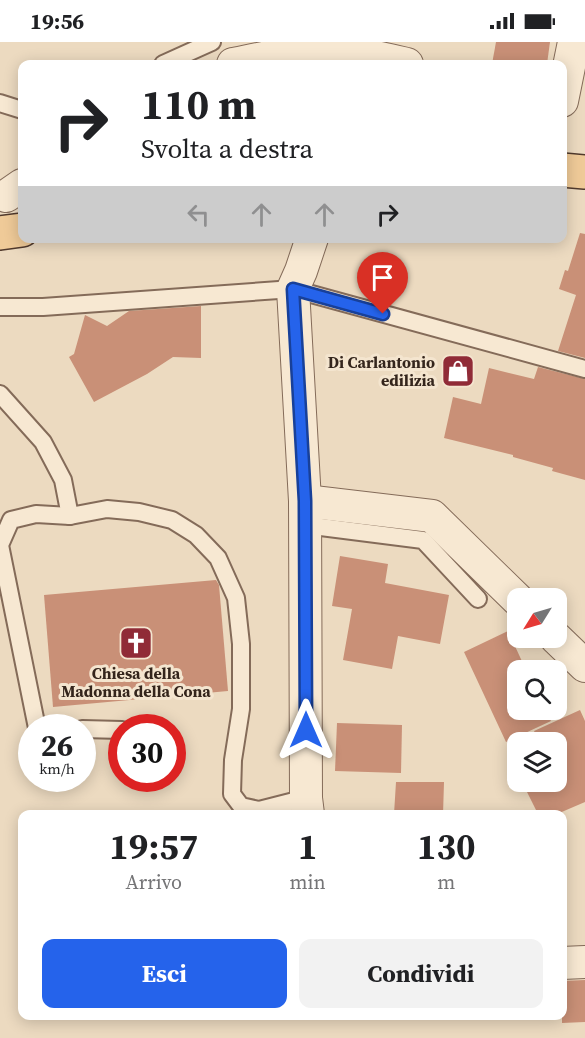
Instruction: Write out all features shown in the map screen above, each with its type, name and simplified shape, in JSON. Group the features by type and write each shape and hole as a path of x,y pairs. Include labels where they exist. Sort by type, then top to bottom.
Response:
{"main road":[{"path":"567,170 585,172"},
{"path":"0,233 18,231"}],"street":[{"path":"567,76 574,42"},
{"path":"253,60 277,55 326,51 388,60"},
{"path":"307,806 305,513 293,289 310,243"},
{"path":"305,513 432,516 507,589"},
{"path":"566,648 585,666"},
{"path":"567,963 585,962"}],"lane":[{"path":"172,60 212,42"},
{"path":"294,42 326,51"},
{"path":"0,103 18,109"},
{"path":"0,307 43,307 293,289 585,369"},
{"path":"0,394 43,442 63,480 70,516"},
{"path":"34,714 0,545 11,520 36,514 70,516 107,509 139,512 172,520 196,535 218,558 236,597 241,644 241,709 233,760 232,794 241,806 259,810 307,806"},
{"path":"305,513 423,540 478,599"}],"building":[{"path":"496,42 550,42 548,60 493,60"},
{"path":"580,233 585,234 585,358 558,351 576,295 559,289 565,270 568,271"},
{"path":"201,306 201,358 173,357 147,374 94,402 69,357 74,354 85,315 107,326 129,311"},
{"path":"538,367 585,379 585,480 552,471 553,468 513,457 513,455 444,438 453,397 481,404 489,368 534,379"},
{"path":"340,556 388,564 385,583 449,595 440,644 398,636 392,669 343,660 352,609 332,606"},
{"name":"Chiesa della Madonna della Cona","path":"216,580 219,585 228,691 53,707 44,595"},
{"path":"507,631 507,648 516,648 521,660 507,660 507,720 551,721 527,732 507,732 506,742 464,652"},
{"path":"580,710 585,721 585,802 566,810 536,810 527,792 567,792 567,732 534,732 558,720 567,720 567,716"},
{"path":"337,723 402,725 401,773 335,771"},
{"path":"396,782 444,782 443,810 394,810"},
{"path":"585,980 585,1022 562,1023 562,1020 567,1020 567,981"}],"place":[{"name":"Di Carlantonio edilizia","path":"458,371"},
{"name":"Chiesa della Madonna della Cona","path":"136,643"}],"route":[{"path":"306,730 305,501 293,289 383,314"}]}
